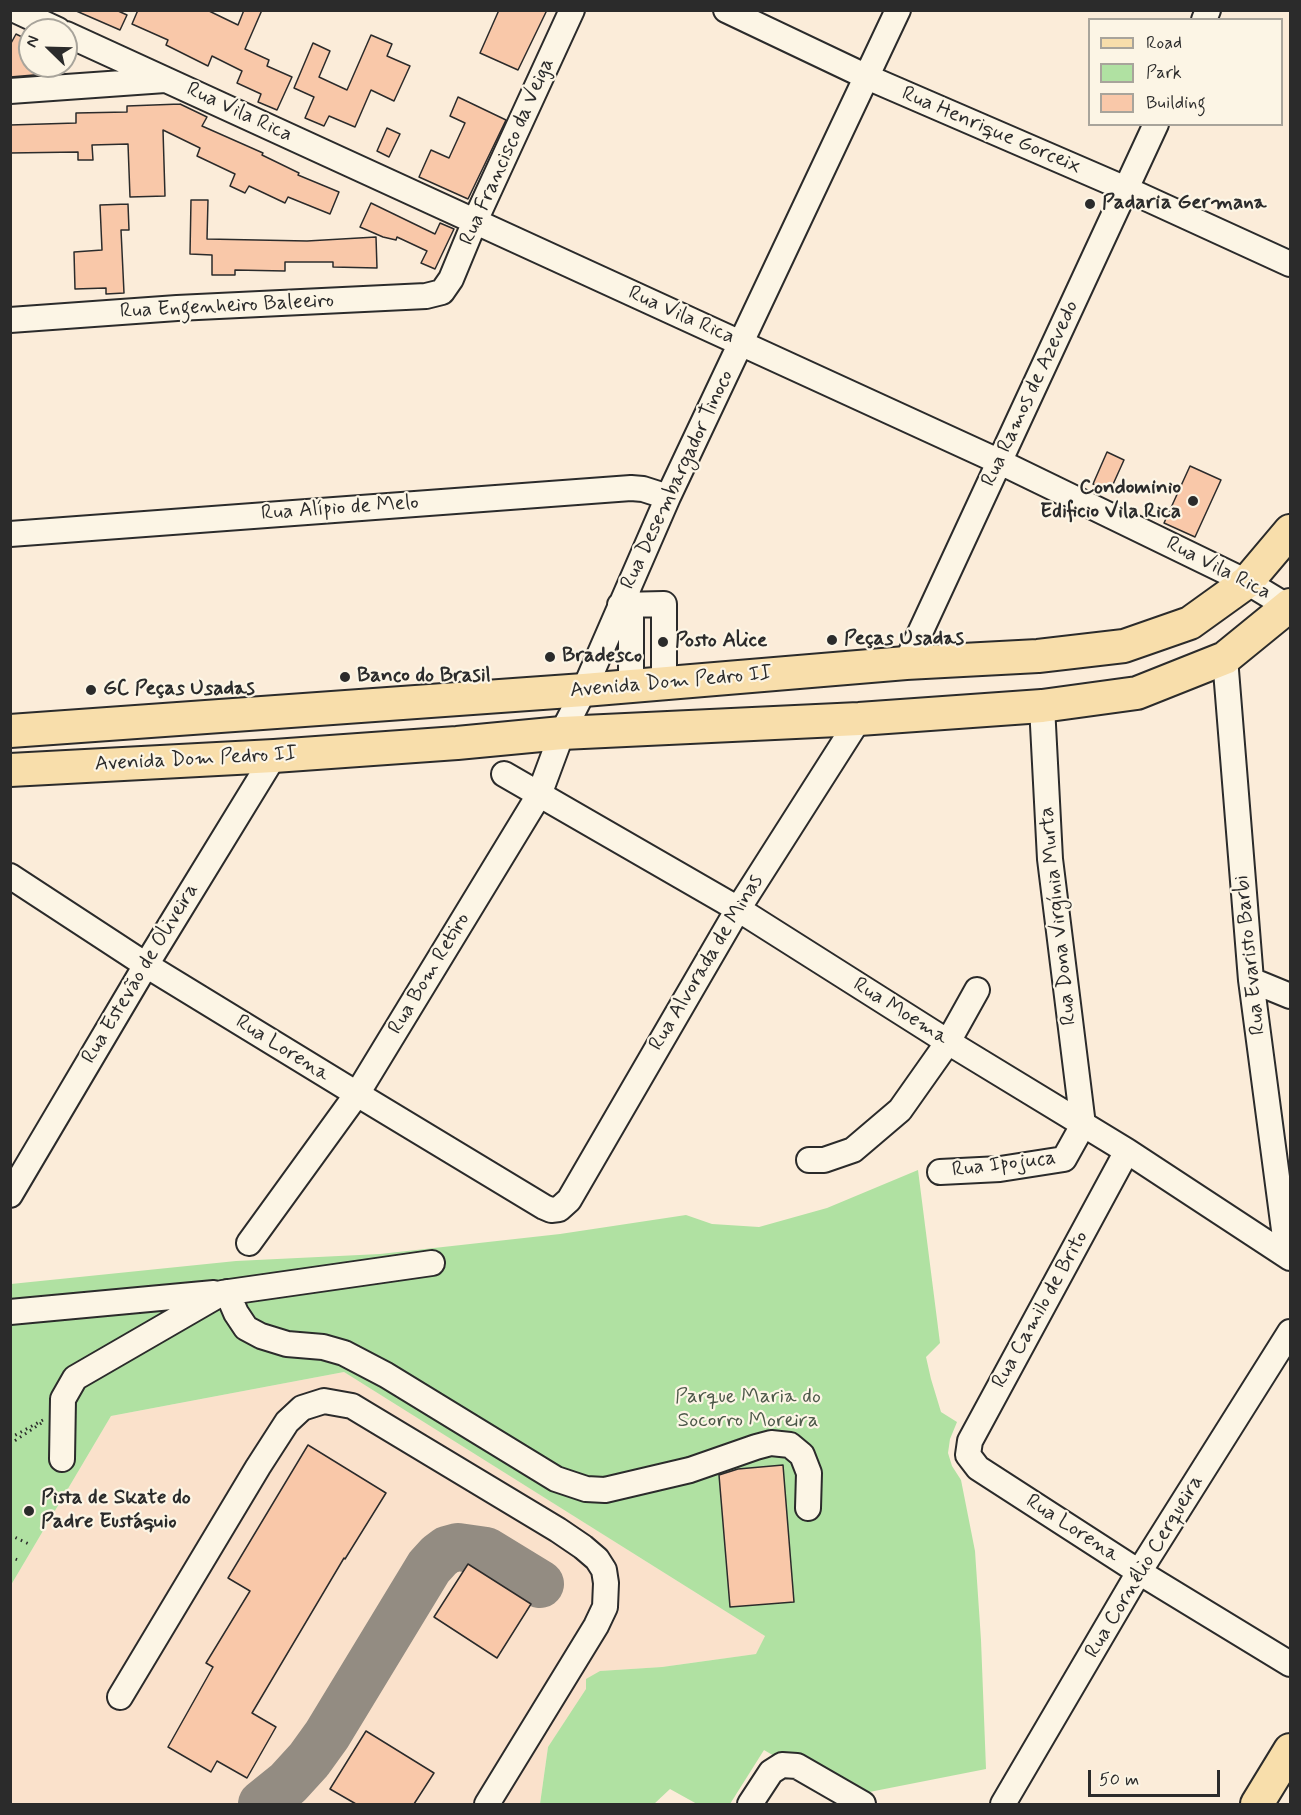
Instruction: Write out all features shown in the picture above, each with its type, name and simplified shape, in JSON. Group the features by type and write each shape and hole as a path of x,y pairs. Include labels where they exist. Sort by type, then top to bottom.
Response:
{"main road":[{"name":"Avenida Dom Pedro II","path":"10,731 631,687 664,670 906,663 1038,656 1124,646 1190,623 1247,582 1290,531"},
{"name":"Avenida Dom Pedro II","path":"10,770 274,756 562,733 859,719 1042,706 1137,693 1226,658 1290,607"},
{"path":"1257,1804 1290,1750"}],"street":[{"name":"Rua Francisco da Veiga","path":"442,292 452,279 475,221 572,10"},
{"name":"Rua Henrique Gorceix","path":"726,10 867,77 1126,189 1290,264"},
{"name":"Rua Desembargador Tinoco","path":"584,690 625,605 668,497 898,10"},
{"name":"Rua Vila Rica","path":"78,39 1000,462 1247,582 1290,607"},
{"path":"10,91 167,80"},
{"name":"Rua Ramos de Azevedo","path":"906,663 1155,126"},
{"name":"Rua Engenheiro Baleeiro","path":"10,320 177,308 426,296 442,292"},
{"name":"Rua Alípio de Melo","path":"10,534 631,488 668,497"},
{"path":"599,656 631,656 664,670 664,604 625,605 631,656 631,687"},
{"name":"Rua Evaristo Barbi","path":"1226,658 1251,980 1284,1230 1290,1251"},
{"name":"Rua Bom Retiro","path":"249,1243 357,1094 539,795 562,733 584,690"},
{"name":"Rua Dona Virgínia Murta","path":"1042,706 1050,859 1083,1125"},
{"name":"Rua Alvorada de Minas","path":"559,1209 569,1200 738,909 859,719"},
{"name":"Rua Estevão de Oliveira","path":"10,1195 146,965 274,756"},
{"name":"Rua Moema","path":"504,774 738,909 948,1042 1127,1151 1290,1258"},
{"name":"Rua Lorena","path":"10,876 146,965 357,1094 544,1207 551,1210 559,1209"},
{"path":"1251,980 1290,996"},
{"path":"809,1160 824,1160 853,1150 900,1110 948,1042 977,990"},
{"name":"Rua Ipojuca","path":"940,1172 1000,1169 1064,1159 1083,1125"},
{"name":"Rua Camilo de Brito","path":"978,1468 968,1455 970,1441 1127,1151"},
{"path":"10,1312 225,1292 432,1263"},
{"path":"62,1459 63,1399 75,1377 225,1292"},
{"path":"225,1292 246,1328 261,1336 287,1344 323,1347 344,1353 386,1375 556,1479 586,1489 605,1490 690,1470 771,1443 790,1445 802,1455 809,1473 808,1508"},
{"name":"Rua Cornélio Cerqueira","path":"1003,1804 1139,1572 1290,1332"},
{"path":"120,1697 287,1422 302,1408 324,1401 352,1406 558,1530 597,1559 604,1570 605,1607 596,1626 487,1804"},
{"name":"Rua Lorena","path":"978,1468 1139,1572 1290,1664"},
{"path":"750,1804 771,1772 782,1766 797,1766 863,1804"}],"path":[{"path":"10,1438 62,1410"},
{"path":"10,1444 62,1410"},
{"path":"10,1535 31,1545"},
{"path":"10,1557 21,1561"}],"shaded area":[{"path":"344,1372 765,1636 757,1654 662,1667 600,1671 548,1747 540,1804 11,1804 11,1585 111,1416"}],"green space":[{"name":"Parque Maria do Socorro Moreira","path":"918,1170 940,1343 926,1357 941,1412 957,1422 950,1439 948,1453 952,1466 961,1480 975,1551 986,1769 844,1797 764,1750 730,1804 697,1804 670,1789 654,1804 540,1804 548,1747 586,1689 586,1679 600,1671 662,1667 756,1654 765,1636 344,1372 111,1416 11,1585 11,1284 236,1261 380,1254 560,1234 686,1215 712,1224 759,1227 827,1208"}],"building":[{"path":"74,10 116,10 127,15 120,30"},
{"path":"138,10 207,10 238,25 244,10 262,10 245,49 269,60 267,66 292,77 277,110 258,102 261,94 237,83 242,71 212,56 208,66 166,45 168,40 132,24"},
{"path":"499,10 547,10 518,70 480,53"},
{"path":"16,34 18,35 18,76 10,77 10,45"},
{"path":"371,35 392,44 387,56 410,66 394,101 371,90 355,127 329,116 324,126 305,118 314,97 294,88 313,43 330,51 319,77 347,90"},
{"path":"458,97 506,120 468,199 419,177 431,150 449,158 465,123 450,116"},
{"path":"180,104 207,117 202,126 263,153 262,155 299,173 298,175 339,192 330,214 288,197 285,203 249,186 245,193 230,186 235,174 197,156 200,148 163,130 165,196 130,197 128,144 92,145 93,160 78,160 78,152 10,153 10,125 76,123 76,113 127,112 127,106"},
{"path":"387,128 400,134 389,157 377,151"},
{"path":"191,200 208,200 207,239 307,241 376,237 377,268 333,267 333,262 285,262 285,271 235,270 235,275 212,275 212,255 190,254"},
{"path":"371,203 435,234 440,223 454,229 435,269 421,263 427,251 397,237 396,240 383,237 360,227"},
{"path":"128,204 129,230 121,230 124,293 106,294 106,288 75,289 74,252 102,250 100,205"},
{"path":"1107,452 1124,460 1110,491 1093,484"},
{"name":"Condominio Edificio Vila Rica","path":"1190,466 1221,480 1195,537 1164,523"},
{"path":"308,1445 386,1493 344,1558 252,1713 276,1727 247,1778 217,1761 211,1772 168,1747 213,1667 206,1663 250,1591 228,1578"},
{"path":"783,1465 794,1602 730,1607 719,1475 738,1469"},
{"path":"468,1564 531,1604 497,1658 434,1617"},
{"path":"366,1731 434,1773 414,1804 356,1804 330,1789"}],"taxiway":[{"path":"262,1804 288,1783 327,1735 429,1567 439,1556 447,1550 458,1547 486,1551 540,1584"}],"place":[{"name":"Padaria Germana","path":"1090,204"},
{"name":"Condominio Edificio Vila Rica","path":"1193,501"},
{"name":"Peças Usadas","path":"832,640"},
{"name":"Posto Alice","path":"663,642"},
{"name":"Bradesco","path":"550,657"},
{"name":"Banco do Brasil","path":"345,677"},
{"name":"GC Peças Usadas","path":"91,690"},
{"name":"Pista de Skate do Padre Eustáquio","path":"29,1511"}]}
